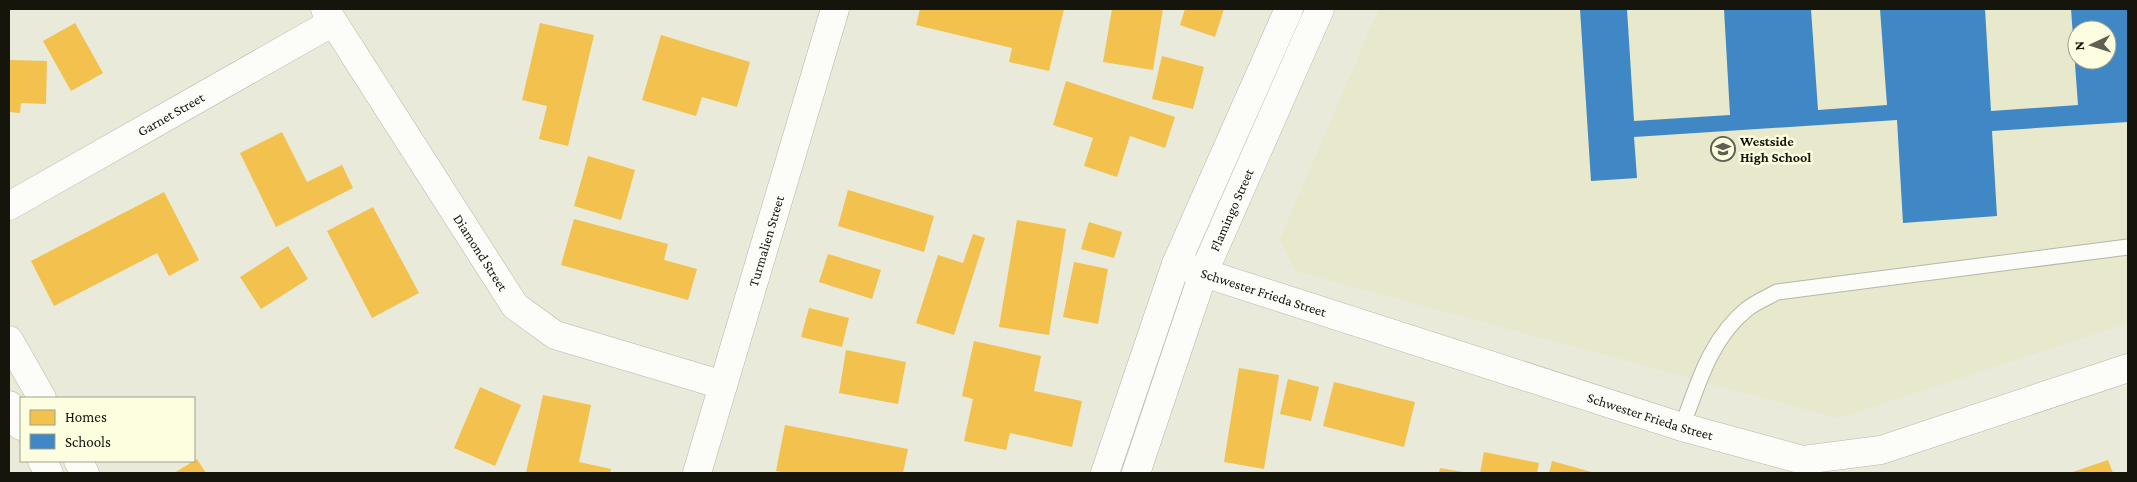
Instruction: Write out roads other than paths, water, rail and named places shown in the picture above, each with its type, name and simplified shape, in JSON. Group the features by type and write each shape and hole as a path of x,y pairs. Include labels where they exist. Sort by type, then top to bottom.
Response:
{"street":[{"name":"Turmalien Street","path":"696,473 836,9"},
{"name":"Flamingo Street","path":"1105,473 1176,264 1288,9"},
{"name":"Flamingo Street","path":"1136,473 1203,274 1320,9"},
{"name":"Diamond Street","path":"329,16 515,306 555,335 723,384"},
{"name":"Garnet Street","path":"9,206 329,16"},
{"name":"Schwester Frieda Street","path":"1176,264 1682,427 1803,460 1881,450 2128,368"},
{"path":"9,340 41,397"},
{"path":"9,405 20,424"},
{"path":"43,462 49,473"},
{"path":"79,462 85,473"}],"lane":[{"path":"1682,427 1704,366 1724,330 1748,308 1778,292 2128,247"}],"place":[{"name":"Westside High School","path":"1723,149"}]}
